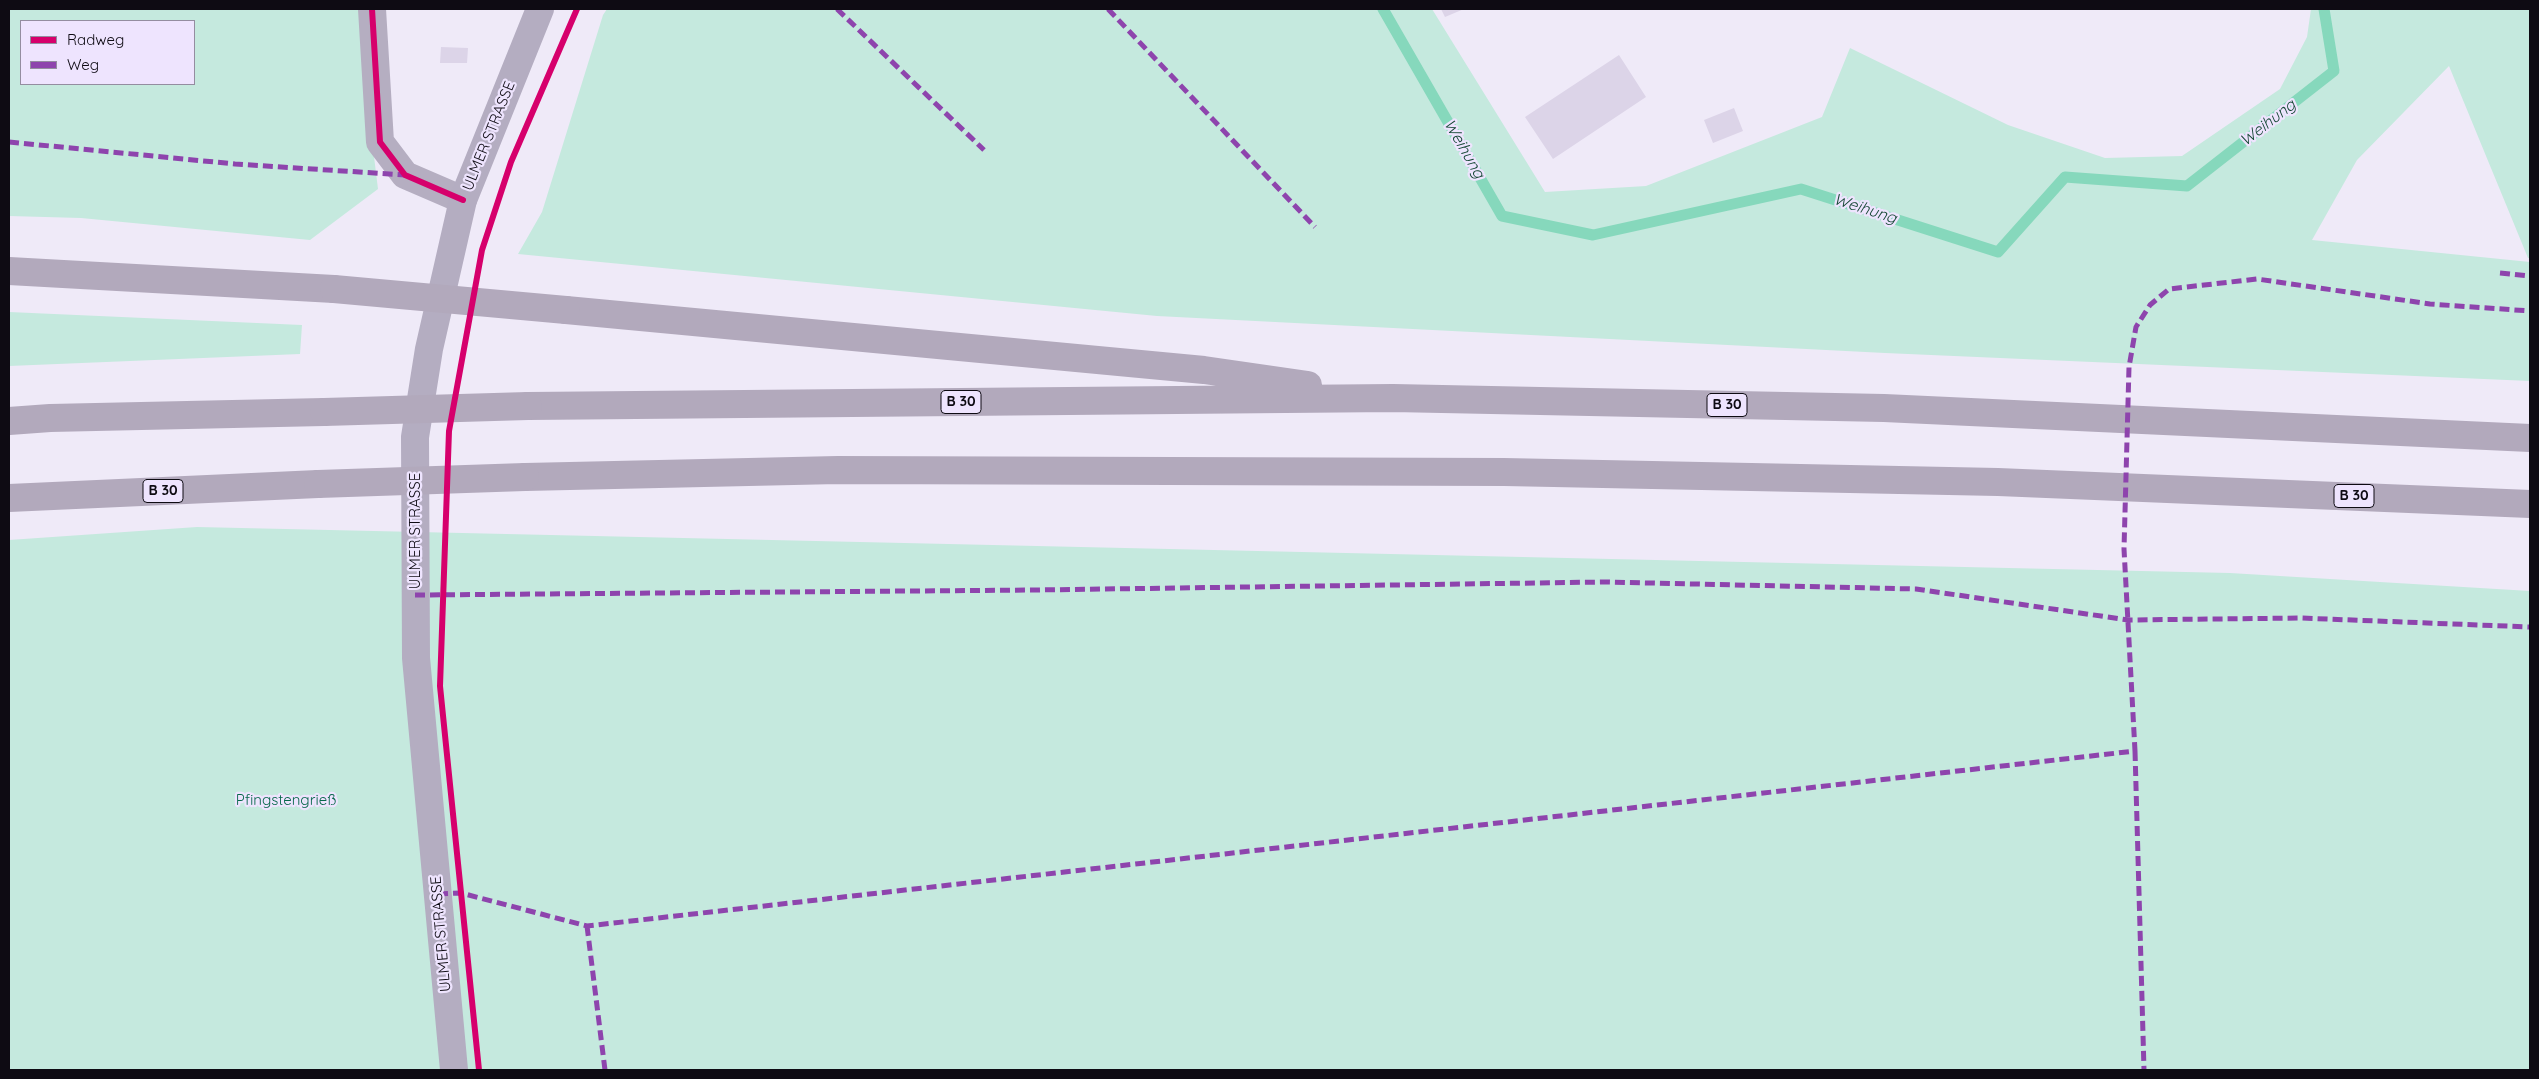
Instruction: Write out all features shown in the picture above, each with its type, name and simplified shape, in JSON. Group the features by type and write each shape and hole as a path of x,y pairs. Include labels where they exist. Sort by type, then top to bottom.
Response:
{"highway":[{"path":"9,271 334,290 566,310 1204,370 1393,398"},
{"name":"B 30","path":"9,421 50,418 528,406 1393,398 1884,408 2530,438"},
{"name":"B 30","path":"9,498 525,477 848,470 1152,469 1514,472 2077,485 2530,504"}],"main road":[{"name":"ULMER STRASSE","path":"454,1070 416,658 415,437 429,349 463,200 540,9"}],"street":[{"path":"372,9 380,142 405,175 463,200"}],"green space":[{"path":"9,9 369,9 369,116 378,189 310,240 81,218 9,216"},
{"path":"607,9 1432,9 1545,192 1646,186 1822,117 1850,48 2008,125 2105,158 2182,156 2280,89 2307,37 2311,9 2530,9 2530,258 2528,258 2449,66 2357,160 2312,240 2530,262 2530,381 1885,353 1157,316 518,254 542,212 603,15"},
{"path":"9,312 302,325 300,354 9,366"},
{"name":"Pfingstengrieß","path":"197,527 2230,573 2530,591 2530,1070 9,1070 9,540"}],"building":[{"path":"1441,9 1464,9 1445,17"},
{"path":"441,47 468,48 467,63 440,63"},
{"path":"1619,55 1646,97 1553,159 1525,117"},
{"path":"1734,108 1743,131 1713,143 1704,120"}],"waterway":[{"name":"Weihung","path":"1383,9 1502,216 1593,235 1801,189 1998,252 2065,177 2187,186 2334,71 2324,9"}],"marked path":[{"path":"837,9 984,150"},
{"path":"1108,9 1315,227"},
{"path":"9,142 235,164 405,175"},
{"path":"2500,273 2530,276"},
{"path":"438,894 461,893 587,926 2135,751 2124,549 2129,367 2136,327 2150,305 2169,289 2257,279 2430,304 2530,311"},
{"path":"415,595 1034,590 1606,582 1916,589 2128,620 2300,618 2530,627"},
{"path":"2135,751 2144,1070"},
{"path":"587,926 605,1070"}],"cycle path":[{"path":"372,9 380,142 405,175 463,200"},
{"path":"479,1070 440,686 449,431 482,250 511,162 577,9"}]}
